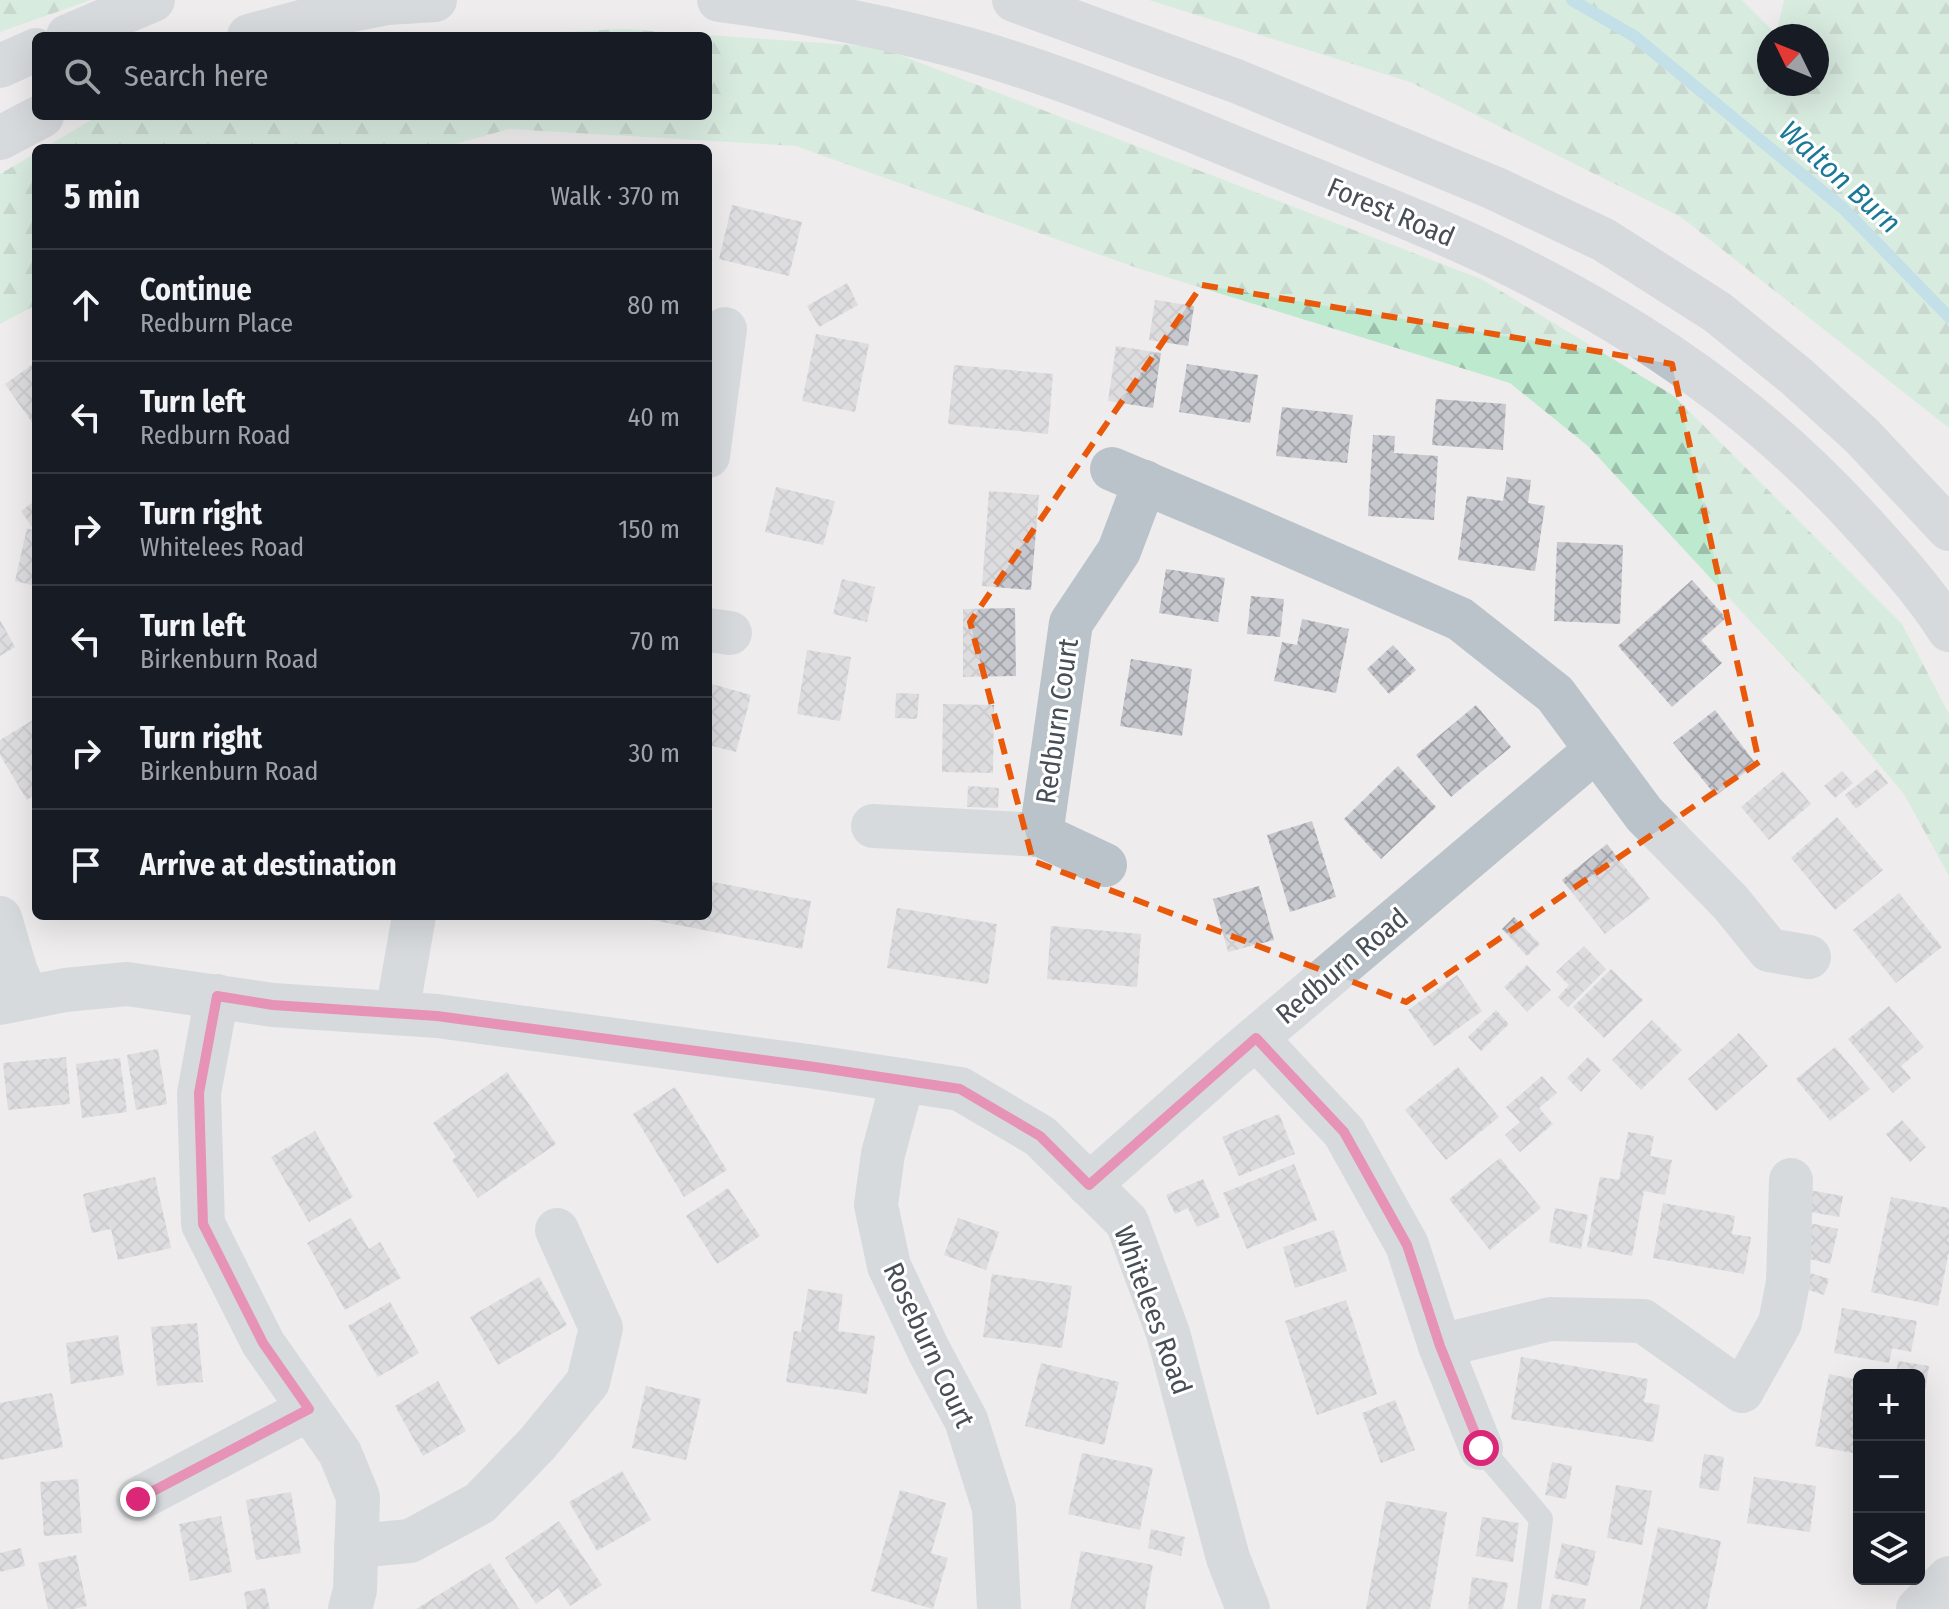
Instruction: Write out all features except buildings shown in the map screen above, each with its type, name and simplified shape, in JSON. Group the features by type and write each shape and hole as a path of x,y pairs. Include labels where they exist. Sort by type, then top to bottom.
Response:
{"street":[{"path":"77,32 153,0"},
{"path":"264,32 387,3 435,0"},
{"name":"Forest Road","path":"719,0 834,18 971,51 1040,73 1149,113 1379,206 1511,264 1618,322 1683,364 1779,438 1874,535 1949,630"},
{"path":"1014,0 1236,81 1494,188 1604,240 1717,312 1796,376 1862,436 1949,529"},
{"path":"0,66 32,52"},
{"path":"0,138 34,120"},
{"path":"712,426 725,329"},
{"name":"Redburn Court","path":"1041,835 1071,623 1119,551 1128,476 1460,619 1555,694 1596,750"},
{"path":"1596,750 1644,814 1731,903 1769,950 1809,957"},
{"name":"Redburn Road","path":"1089,1185 1256,1038 1596,750"},
{"name":"Redburn Court","path":"873,826 1041,835 1105,865"},
{"path":"0,918 16,972 14,1000"},
{"path":"397,1013 413,920"},
{"name":"Whitelees Road","path":"14,1000 65,990 127,984 273,1005 453,1018 960,1089 1040,1136 1127,1222 1168,1333 1228,1558 1248,1609"},
{"path":"217,996 199,1093 203,1224 263,1343 340,1453 358,1497 355,1590 350,1609"},
{"path":"1256,1038 1344,1132 1407,1245 1440,1346 1481,1448"},
{"name":"Roseburn Court","path":"903,1080 883,1154 876,1205 889,1266 966,1420 994,1508 999,1609"},
{"path":"1440,1346 1550,1319 1643,1321 1742,1391 1780,1323 1788,1282 1791,1180"},
{"path":"356,1546 410,1541 480,1503 537,1444 588,1382 601,1328 557,1230"},
{"path":"138,1499 309,1409"}],"lane":[{"path":"1481,1448 1541,1519 1529,1609"}],"highlighted area":[{"path":"1202,285 1672,364 1759,762 1406,1002 1033,861 970,622"}],"green space":[{"path":"0,0 91,0 0,32"},
{"path":"1149,0 1742,0 1766,24 1757,24 1757,96 1829,96 1829,24 1778,24 1784,0 1949,0 1949,428 1681,217 1410,82"},
{"path":"624,29 666,32 562,32"},
{"path":"712,35 879,47 1481,279 1674,396 1902,624 1949,714 1949,876 1904,794 1833,710 1588,446 1510,383 1137,268 796,146 509,129 455,144 51,144 91,120 712,120"},
{"path":"32,155 32,307 0,324 0,174"}],"waterway":[{"name":"Walton Burn","path":"1572,0 1634,36 1844,209 1949,317"}],"route":[{"path":"138,1499 309,1409 263,1343 203,1224 199,1093 217,996 273,1005 437,1016 960,1089 1040,1136 1089,1185 1256,1038 1344,1132 1407,1245 1440,1346 1481,1448"}]}
